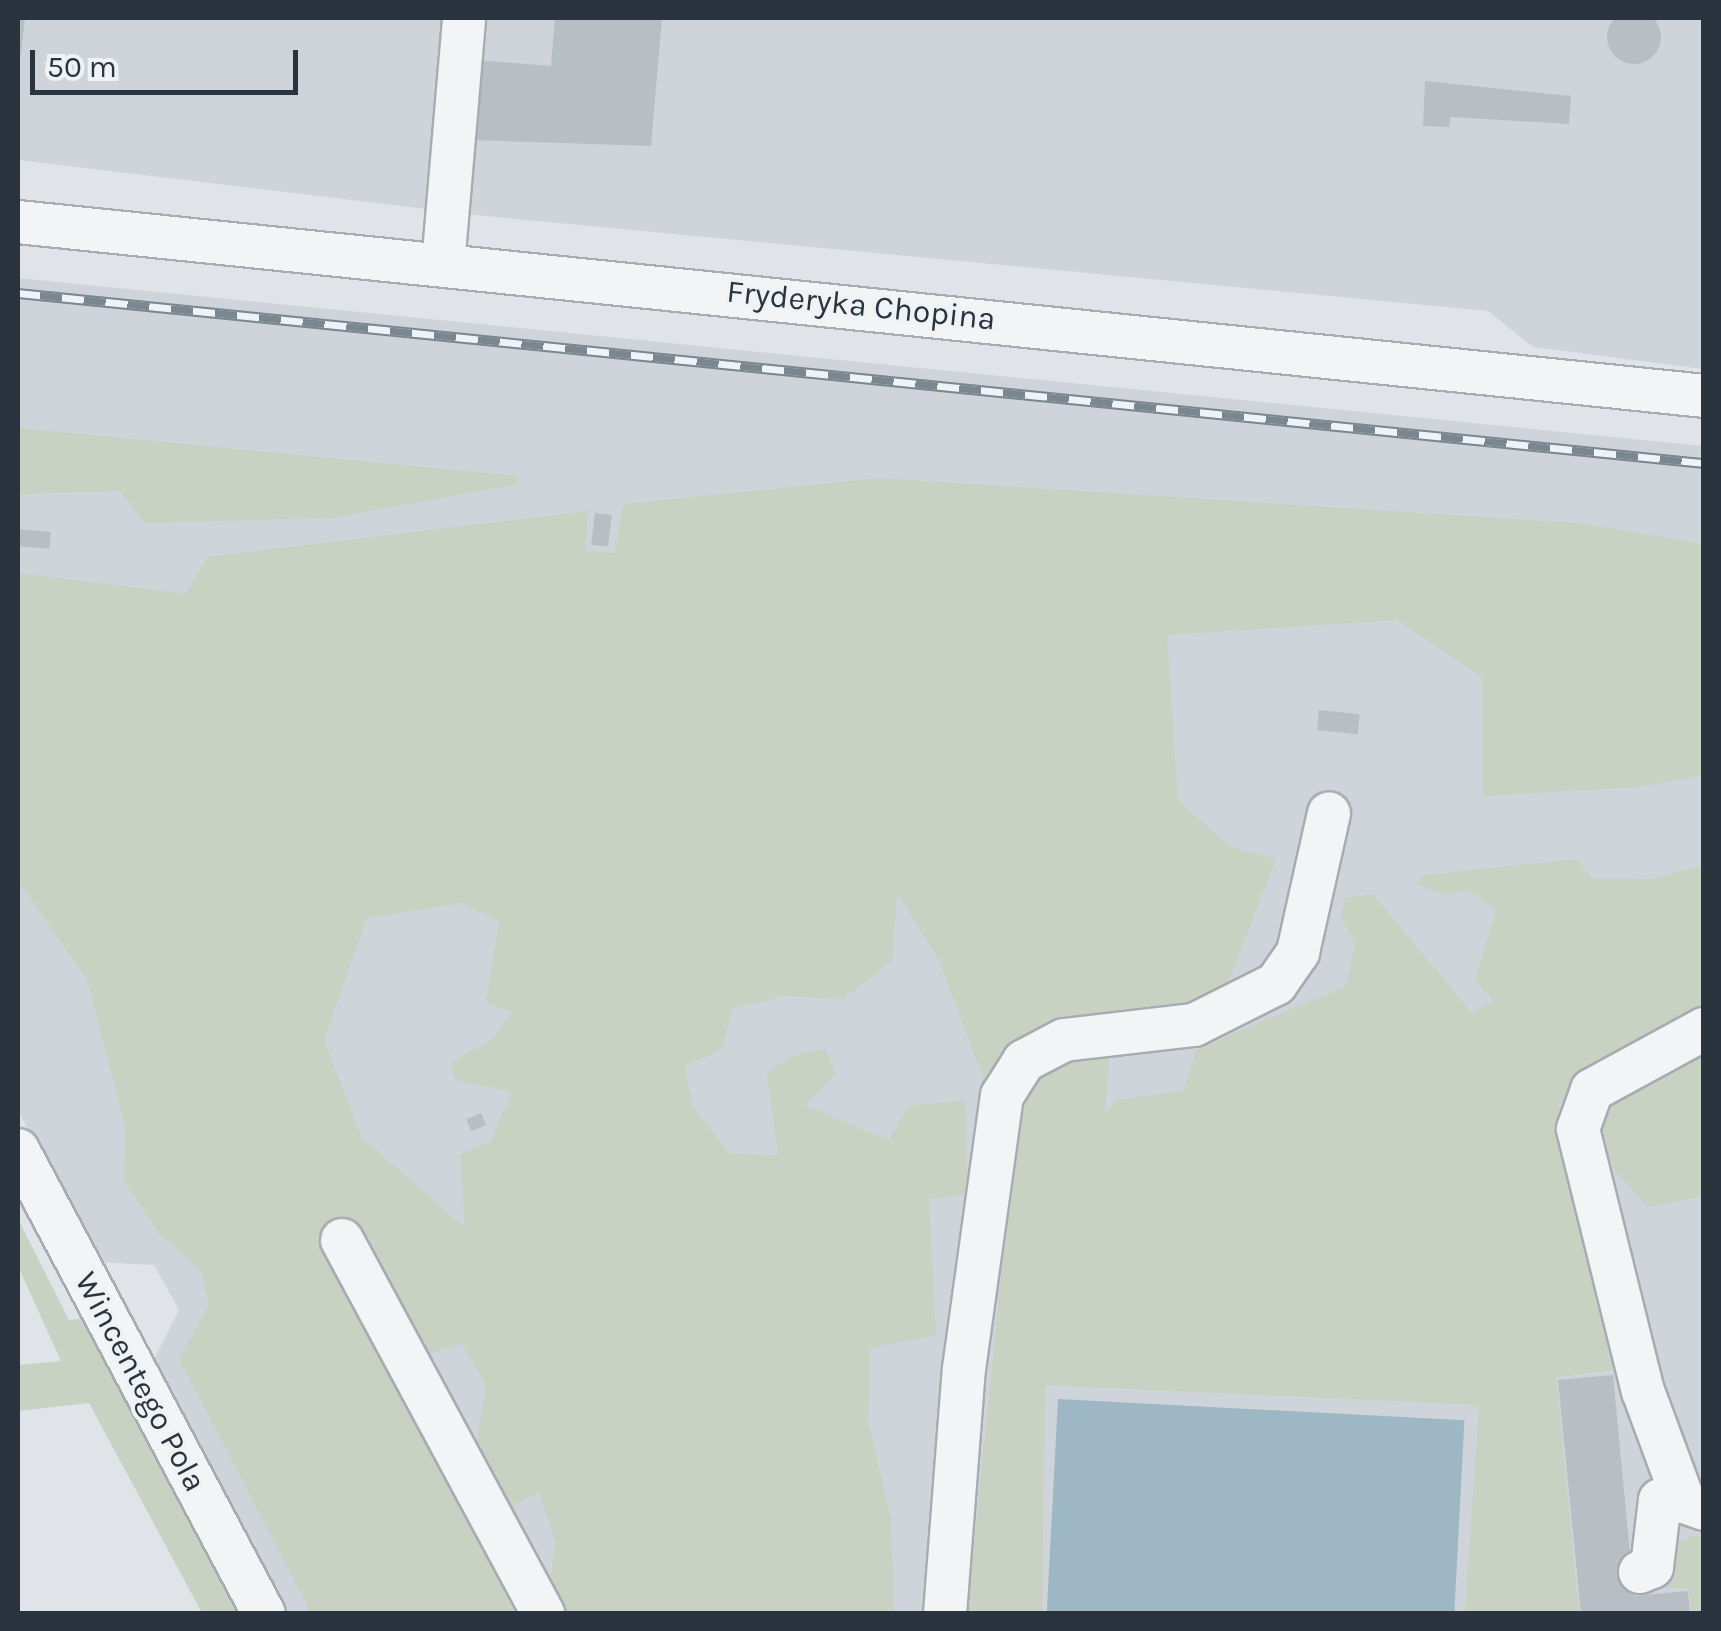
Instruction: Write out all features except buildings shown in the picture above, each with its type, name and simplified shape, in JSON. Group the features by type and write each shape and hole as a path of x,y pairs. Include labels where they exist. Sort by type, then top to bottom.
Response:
{"street":[{"path":"443,265 464,18"},
{"name":"Fryderyka Chopina","path":"18,222 1704,396"},
{"path":"946,1614 964,1369 1002,1096 1024,1061 1064,1040 1194,1024 1276,984 1298,952 1329,813"},
{"path":"1694,1506 1643,1391 1578,1129 1592,1090 1704,1029"},
{"name":"Wincentego Pola","path":"18,1150 264,1614"},
{"path":"342,1240 543,1614"},
{"path":"1640,1572 1652,1567 1660,1500 1694,1506"}],"shaded area":[{"path":"18,18 1703,18 1703,369 1533,347 1488,311 485,216 18,160"},
{"path":"18,278 1703,446 1703,1613 289,1613 153,1361 179,1310 154,1265 95,1262 18,1110"}],"green space":[{"path":"18,428 518,476 518,484 331,518 145,523 120,491 18,494"},
{"path":"879,478 1577,523 1703,544 1703,775 1639,787 1483,796 1482,677 1397,620 1167,635 1178,800 1230,847 1276,859 1225,990 1158,1011 1110,1045 1105,1114 1116,1100 1183,1091 1197,1049 1346,986 1355,944 1341,917 1345,898 1373,894 1471,1012 1494,1001 1475,980 1496,910 1467,889 1447,895 1416,884 1424,875 1577,859 1591,878 1653,879 1703,865 1703,1016 1559,1103 1613,1370 1556,1377 1579,1613 1465,1613 1479,1405 1045,1385 1042,1613 967,1613 1017,1118 996,1112 939,961 897,893 892,961 843,999 784,996 732,1009 722,1049 685,1066 693,1107 730,1154 778,1155 767,1073 792,1056 825,1049 836,1074 805,1105 889,1140 908,1106 966,1100 967,1194 929,1199 936,1335 870,1348 868,1422 891,1518 894,1613 560,1613 549,1588 556,1542 539,1492 505,1510 476,1448 486,1386 462,1343 422,1356 351,1222 316,1237 515,1613 311,1613 179,1359 209,1304 201,1272 158,1232 124,1181 125,1125 87,980 18,880 18,573 186,594 207,557 588,511 585,551 615,553 623,504","holes":["461,903 499,921 486,1002 512,1012 493,1038 451,1062 455,1080 512,1092 490,1142 460,1154 465,1228 362,1138 324,1040 367,918"]},
{"path":"1703,1039 1703,1196 1648,1207 1614,1170 1593,1118 1597,1100"},
{"path":"18,1219 69,1320 89,1318 247,1613 202,1613 89,1403 18,1411 18,1365 61,1361 18,1266"},
{"path":"1694,1536 1703,1538 1703,1613 1692,1613 1689,1588 1667,1588 1672,1543"}],"water":[{"path":"1058,1399 1464,1420 1454,1614 1047,1613"}],"railway":[{"path":"18,293 1704,463"}]}
